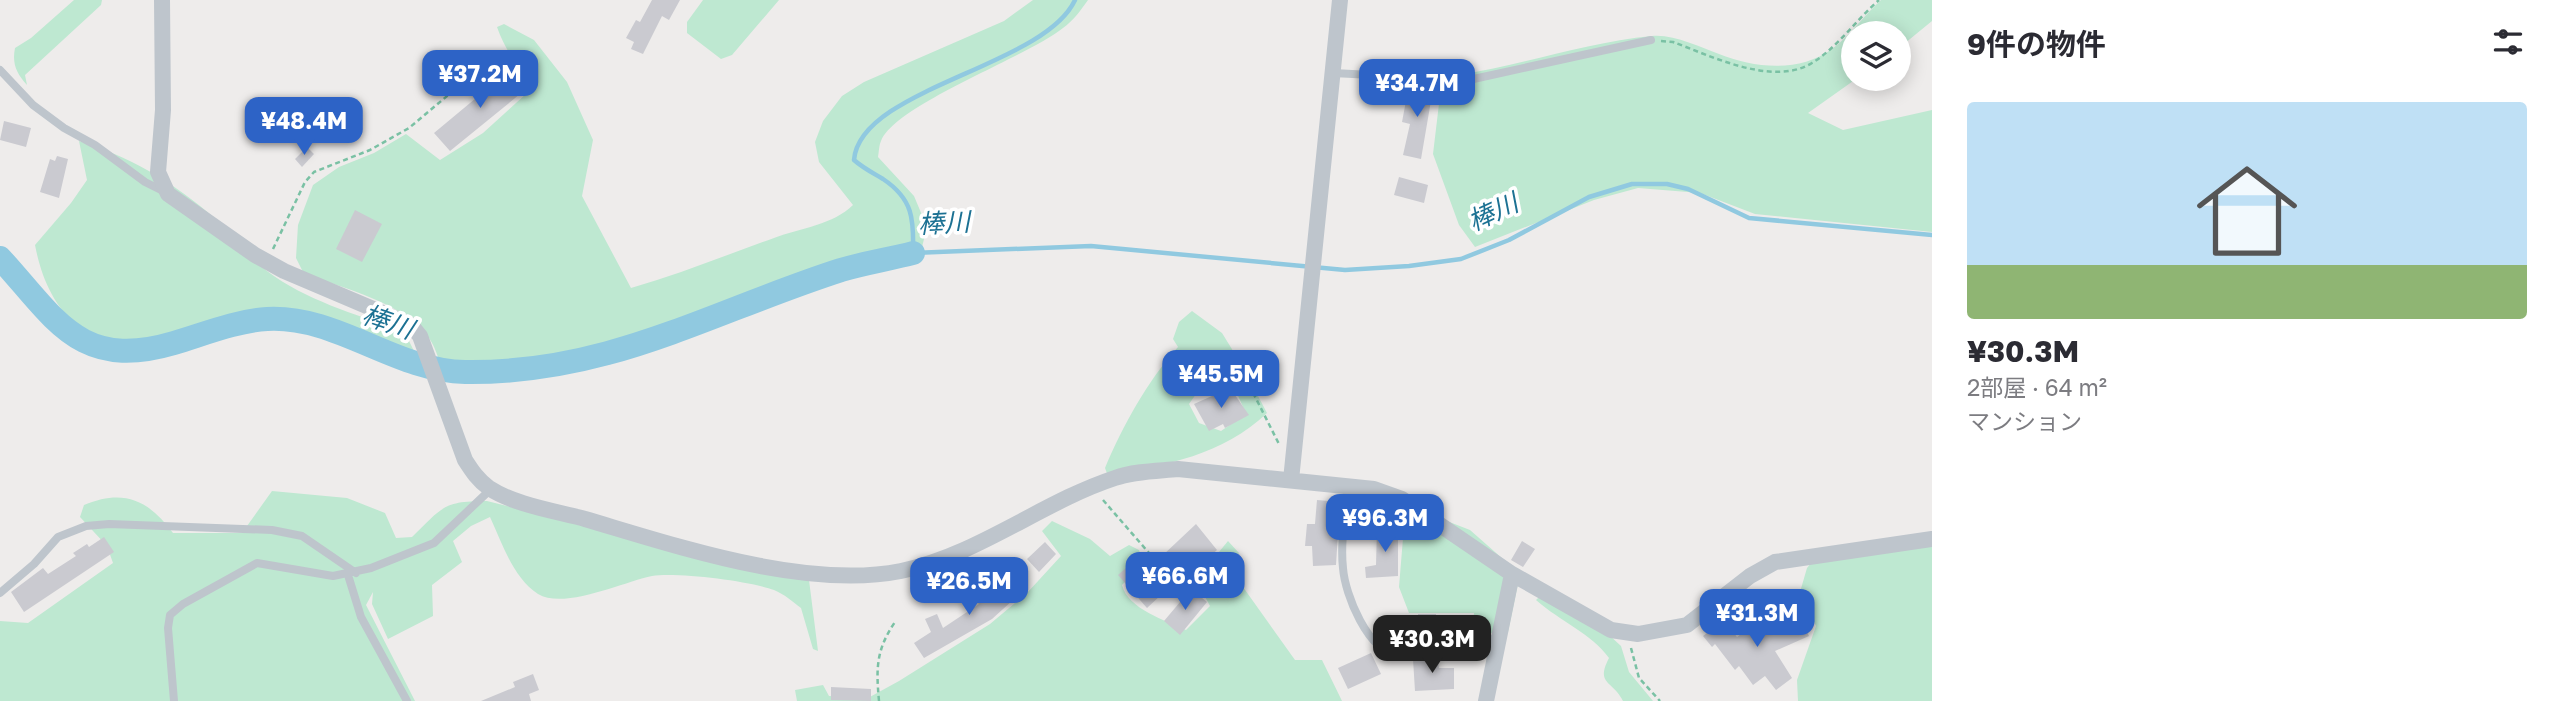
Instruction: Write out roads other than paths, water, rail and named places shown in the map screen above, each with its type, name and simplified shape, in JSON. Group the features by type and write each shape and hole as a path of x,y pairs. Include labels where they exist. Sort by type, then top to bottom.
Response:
{"street":[{"path":"162,0 163,110 158,172 168,194 268,262 411,325 420,336 465,460 475,476 491,489 523,502 685,548 787,570 870,575 934,561 1118,477 1178,469 1292,474 1374,489 1402,499 1512,574 1611,630 1630,633 1663,632 1687,625 1750,576 1775,562 1932,539"},
{"path":"1292,474 1340,0"},
{"path":"1486,701 1512,574"}],"lane":[{"path":"1333,73 1469,80 1651,40"},
{"path":"0,70 33,105 64,128 95,145 145,182 168,194"},
{"path":"1348,486 1342,566 1345,582 1368,636 1376,645 1388,654 1397,655 1498,638"},
{"path":"174,701 168,628 170,615 183,604 257,563 333,576 352,574 434,543 491,489"},
{"path":"0,593 34,564 58,537 86,526 110,524 272,530 302,536 352,574 361,617 407,701"}],"waterway":[{"name":"棒川","path":"1075,0 1057,23 1028,43 918,95 887,114 864,135 854,160 893,187 906,202 912,220 913,253 1091,246 1345,270 1409,266 1461,259 1509,240 1589,197 1632,184 1667,184 1688,189 1749,218 1932,235"},
{"name":"棒川","path":"0,258 37,301 72,334 92,344 115,350 142,350 255,320 293,320 318,325 414,363 465,372 517,370 566,363 613,352 841,270 913,253"}]}
